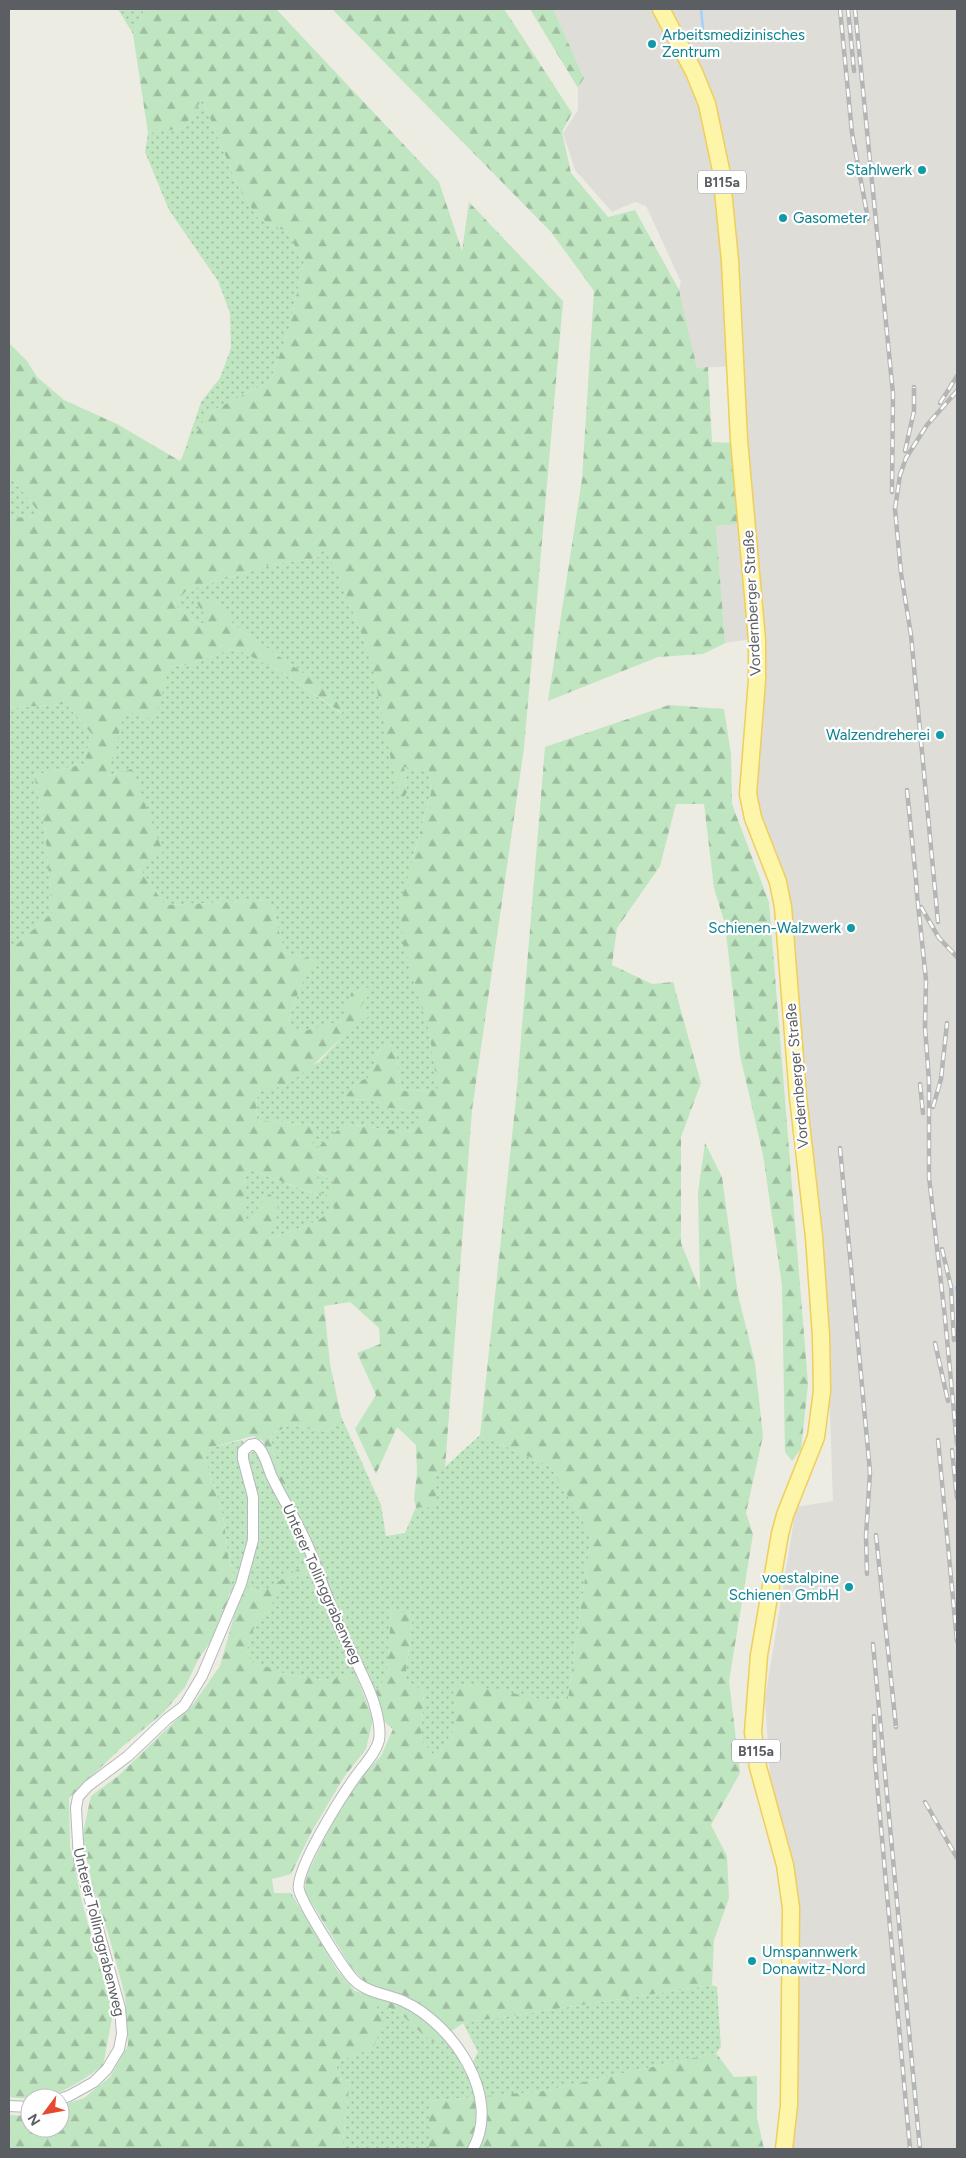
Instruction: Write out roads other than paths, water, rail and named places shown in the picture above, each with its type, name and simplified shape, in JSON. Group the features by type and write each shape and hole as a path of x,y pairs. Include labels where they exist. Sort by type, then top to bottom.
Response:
{"main road":[{"name":"Vordernberger Straße","path":"661,9 694,72 707,104 721,170 730,261 739,430 757,647 757,680 748,794 753,818 778,882 783,907 798,1098 814,1237 821,1336 822,1391 819,1423 812,1451 793,1494 780,1534 759,1654 753,1732 758,1767 785,1865 791,1908 789,2104 784,2149"}],"street":[{"name":"Unterer Tollinggrabenweg","path":"70,2095 94,2082 107,2069 119,2049 122,2034 120,2008 79,1860 76,1825 78,1797 88,1786 128,1756 167,1718 184,1706 202,1676 234,1601 250,1554 254,1530 254,1506 248,1472 243,1459 243,1451 250,1445 255,1444 260,1448 272,1478 291,1510 308,1546 339,1626 374,1704 378,1724 379,1741 368,1762 356,1776 322,1830 298,1880 299,1891 313,1918 354,1980 366,1989 404,2002 430,2019 449,2036 467,2060 479,2095 481,2120 480,2136 473,2149"}],"waterway":[{"path":"701,9 703,29"},
{"path":"956,1287 957,1292"}],"railway":[{"path":"840,9 852,133 868,219"},
{"path":"848,9 854,71"},
{"path":"855,9 893,394 892,492"},
{"path":"940,403 957,376"},
{"path":"905,451 914,411 914,387"},
{"path":"938,922 911,635 901,573 895,509 900,475 906,458 927,425 957,391"},
{"path":"907,790 917,890"},
{"path":"916,885 926,980 925,1027 929,1081 929,1177 957,1444"},
{"path":"921,907 939,938 957,957"},
{"path":"933,1107 941,1079 947,1023"},
{"path":"920,1084 923,1113"},
{"path":"840,1148 870,1472 866,1536 867,1574"},
{"path":"942,1249 951,1287 954,1340"},
{"path":"935,1343 948,1401"},
{"path":"938,1440 957,1641"},
{"path":"952,1450 957,1498"},
{"path":"876,1535 896,1727"},
{"path":"873,1644 920,2149"},
{"path":"874,1716 875,1761 910,2149"},
{"path":"925,1802 957,1858"}],"place":[{"name":"Arbeitsmedizinisches Zentrum","path":"652,44"},
{"name":"Stahlwerk","path":"922,170"},
{"name":"Gasometer","path":"783,218"},
{"name":"Walzendreherei","path":"940,735"},
{"name":"Schienen-Walzwerk","path":"851,928"},
{"name":"voestalpine Schienen GmbH","path":"849,1587"},
{"name":"Umspannwerk Donawitz-Nord","path":"752,1961"}]}
